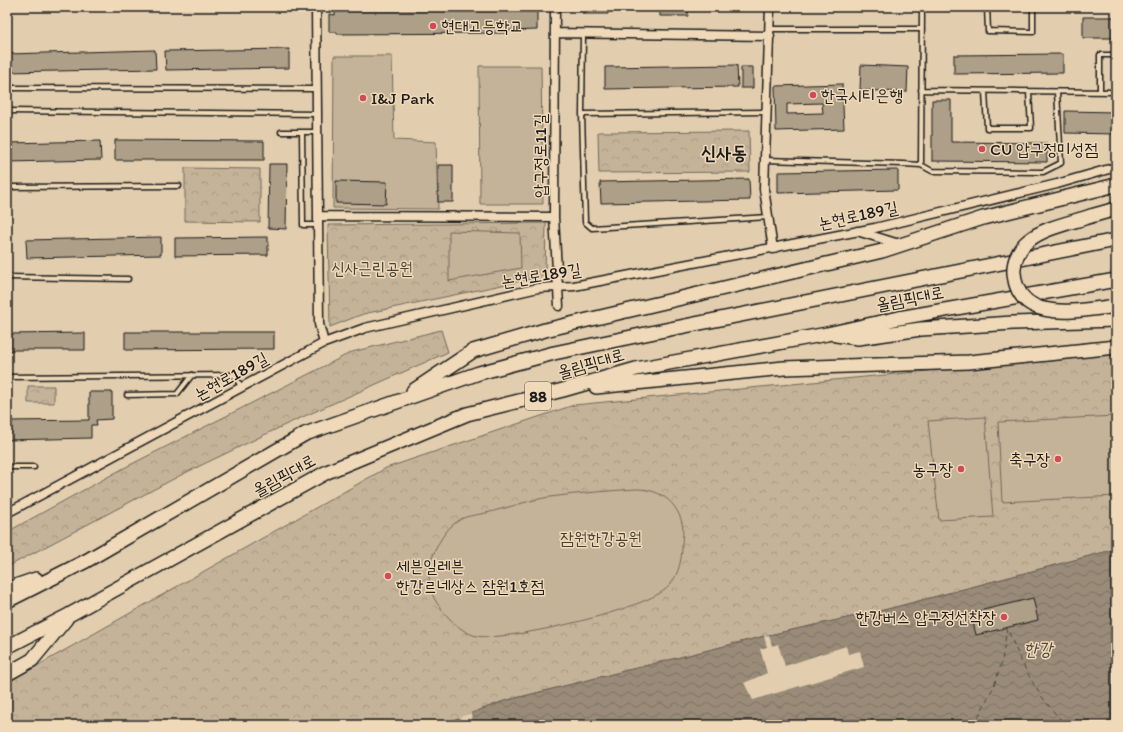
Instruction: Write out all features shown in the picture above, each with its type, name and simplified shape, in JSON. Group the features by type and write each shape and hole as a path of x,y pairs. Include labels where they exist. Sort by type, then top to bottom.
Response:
{"highway":[{"path":"396,403 472,351 545,330 882,251 983,218 1116,185"},
{"path":"1113,307 1074,311 1043,310 1033,305 1019,291 1015,281 1014,271 1016,258 1028,241 1042,233 1116,209"},
{"name":"올림픽대로","path":"7,601 86,561 306,434 478,373 554,354 1116,240"},
{"name":"올림픽대로","path":"7,647 69,615 327,472 468,414 563,390 636,369 827,334 899,318 1116,280"},
{"path":"827,334 858,338 921,329 1013,323 1116,320"},
{"path":"563,390 784,368 969,362 1116,347"},
{"path":"7,589 86,561"},
{"path":"7,674 32,660 69,615"}],"street":[{"path":"316,7 320,324 324,343"},
{"name":"압구정로11길","path":"555,7 554,217 559,306"},
{"path":"770,7 764,189 773,248"},
{"path":"555,33 770,32"},
{"name":"논현로189길","path":"7,513 243,388 301,354 324,343 365,328 538,288 574,286 855,231 957,208 1116,166"},
{"path":"318,216 554,217"},
{"path":"855,231 902,245"}],"lane":[{"path":"921,165 922,7"},
{"path":"987,7 988,31 1033,32 1033,7"},
{"path":"770,32 922,28"},
{"path":"583,34 582,114 585,222 592,228 768,217"},
{"path":"1100,92 1100,55 1116,55"},
{"path":"7,88 317,90"},
{"path":"921,90 1116,92"},
{"path":"985,91 987,128 1031,128 1029,92"},
{"path":"765,160 921,165 932,172 1043,172 1060,163 1057,92"},
{"path":"7,111 317,114"},
{"path":"582,114 766,112"},
{"path":"281,132 318,132"},
{"path":"302,132 303,225 318,225"},
{"path":"7,187 179,186"},
{"path":"7,277 128,279"},
{"path":"7,377 234,374 243,388"},
{"path":"128,395 177,394 192,375"},
{"path":"7,467 34,467"}],"green space":[{"name":"I&J Park","path":"334,56 392,56 394,140 436,142 438,209 333,208"},
{"path":"479,66 541,66 543,204 480,204"},
{"path":"749,131 750,172 599,173 598,132"},
{"path":"185,168 260,169 260,222 185,221"},
{"name":"신사근린공원","path":"546,223 545,276 363,314 330,327 328,225"},
{"path":"449,231 520,233 521,268 449,281"},
{"path":"441,330 448,352 287,424 183,474 7,567 7,532 124,468 352,352"},
{"name":"잠원한강공원","path":"1116,344 1116,549 888,609 769,635 504,701 440,725 7,725 7,683 386,468 574,405 927,371"},
{"path":"28,386 54,386 54,403 28,403"},
{"name":"축구장","path":"1116,416 1116,496 1002,502 998,422"},
{"name":"농구장","path":"985,417 993,517 939,520 928,421"},
{"path":"636,489 652,491 665,497 675,508 683,526 679,568 669,586 657,595 608,614 577,622 546,629 493,637 477,636 465,631 449,618 434,598 429,581 429,570 432,558 445,533 453,524 461,519 550,497"}],"water":[{"name":"한강","path":"1116,549 1116,725 440,725 504,701 769,635 888,609"}],"pier":[{"path":"769,635 772,646 778,644 785,666 846,646 848,654 860,651 864,667 753,700 744,683 767,673 760,649 767,647 764,636"},
{"path":"471,713 473,725 464,725 459,717"}],"building":[{"name":"현대고등학교","path":"335,7 524,7 525,11 537,11 537,30 506,31 505,33 337,34 337,32 329,32 329,14 335,15"},
{"path":"583,7 746,8 688,8 688,16 660,16 660,8 608,9 608,14 583,14"},
{"path":"1083,17 1116,17 1116,38 1083,38"},
{"path":"289,49 289,68 166,70 165,51"},
{"path":"155,50 156,69 7,72 7,54"},
{"path":"1063,54 1063,73 954,74 954,55"},
{"path":"737,65 738,87 605,89 605,67"},
{"path":"861,65 908,67 907,92 860,90"},
{"path":"741,67 753,67 753,88 741,88"},
{"path":"842,84 844,129 776,131 775,86","holes":["822,103 823,113 787,114 787,104"]},
{"path":"932,100 951,100 951,142 1047,143 1047,162 932,161"},
{"path":"1065,111 1116,112 1116,134 1065,133"},
{"path":"115,140 264,141 264,160 115,160"},
{"path":"100,141 101,160 7,162 7,143"},
{"path":"269,164 287,164 286,229 268,228"},
{"path":"438,165 453,165 453,202 438,202"},
{"path":"898,170 898,190 778,193 778,172"},
{"path":"749,179 750,200 601,203 600,182"},
{"path":"336,181 387,182 386,204 336,203"},
{"path":"161,237 161,255 27,258 26,240"},
{"path":"268,237 268,255 175,256 175,238"},
{"path":"125,332 274,332 274,349 125,350"},
{"path":"85,333 85,350 7,350 7,334"},
{"path":"89,392 112,392 112,419 96,420 97,425 91,425 91,438 7,440 7,421 89,420"},
{"name":"한강버스 압구정선착장","path":"1033,598 1038,620 976,635 971,613"}],"ferry route":[{"path":"974,725 994,686 1002,661 1007,628 1031,680 1046,703 1066,725"}],"place":[{"name":"현대고등학교","path":"433,26"},
{"name":"한국시티은행","path":"813,95"},
{"name":"I&J Park","path":"363,98"},
{"name":"CU 압구정미성점","path":"982,149"},
{"name":"축구장","path":"1058,459"},
{"name":"농구장","path":"961,469"},
{"name":"세븐일레븐 한강르네상스 잠원1호점","path":"388,576"},
{"name":"한강버스 압구정선착장","path":"1004,617"}],"district":[{"name":"신사동","path":"724,152"}]}
